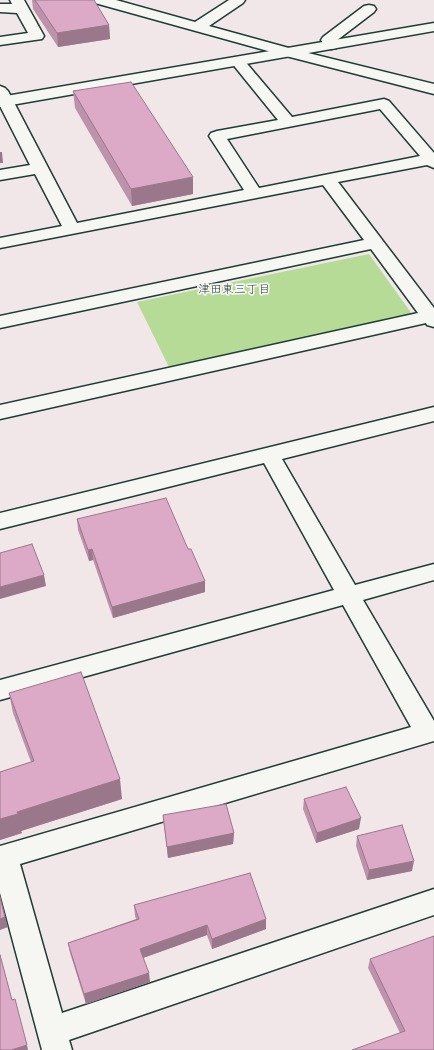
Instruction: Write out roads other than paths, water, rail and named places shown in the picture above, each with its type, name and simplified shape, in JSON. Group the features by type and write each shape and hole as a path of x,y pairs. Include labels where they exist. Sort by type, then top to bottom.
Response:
{"street":[{"path":"100,0 121,2 197,27 291,53 434,89"},
{"path":"197,27 238,0"},
{"path":"0,8 20,4 37,36 0,42"},
{"path":"331,45 328,40 369,9"},
{"path":"72,229 2,98 238,62 434,28"},
{"path":"238,62 289,122"},
{"path":"254,193 217,136 384,104 432,161"},
{"path":"0,243 327,179 432,161"},
{"path":"0,175 40,168"},
{"path":"0,412 432,318 327,179"},
{"path":"0,322 375,243"},
{"path":"0,521 434,414"},
{"path":"269,454 348,595 430,732 2,857 54,1041 434,902"},
{"path":"0,690 434,572"}],"district":[{"name":"津田東三丁目","path":"234,290"}]}
